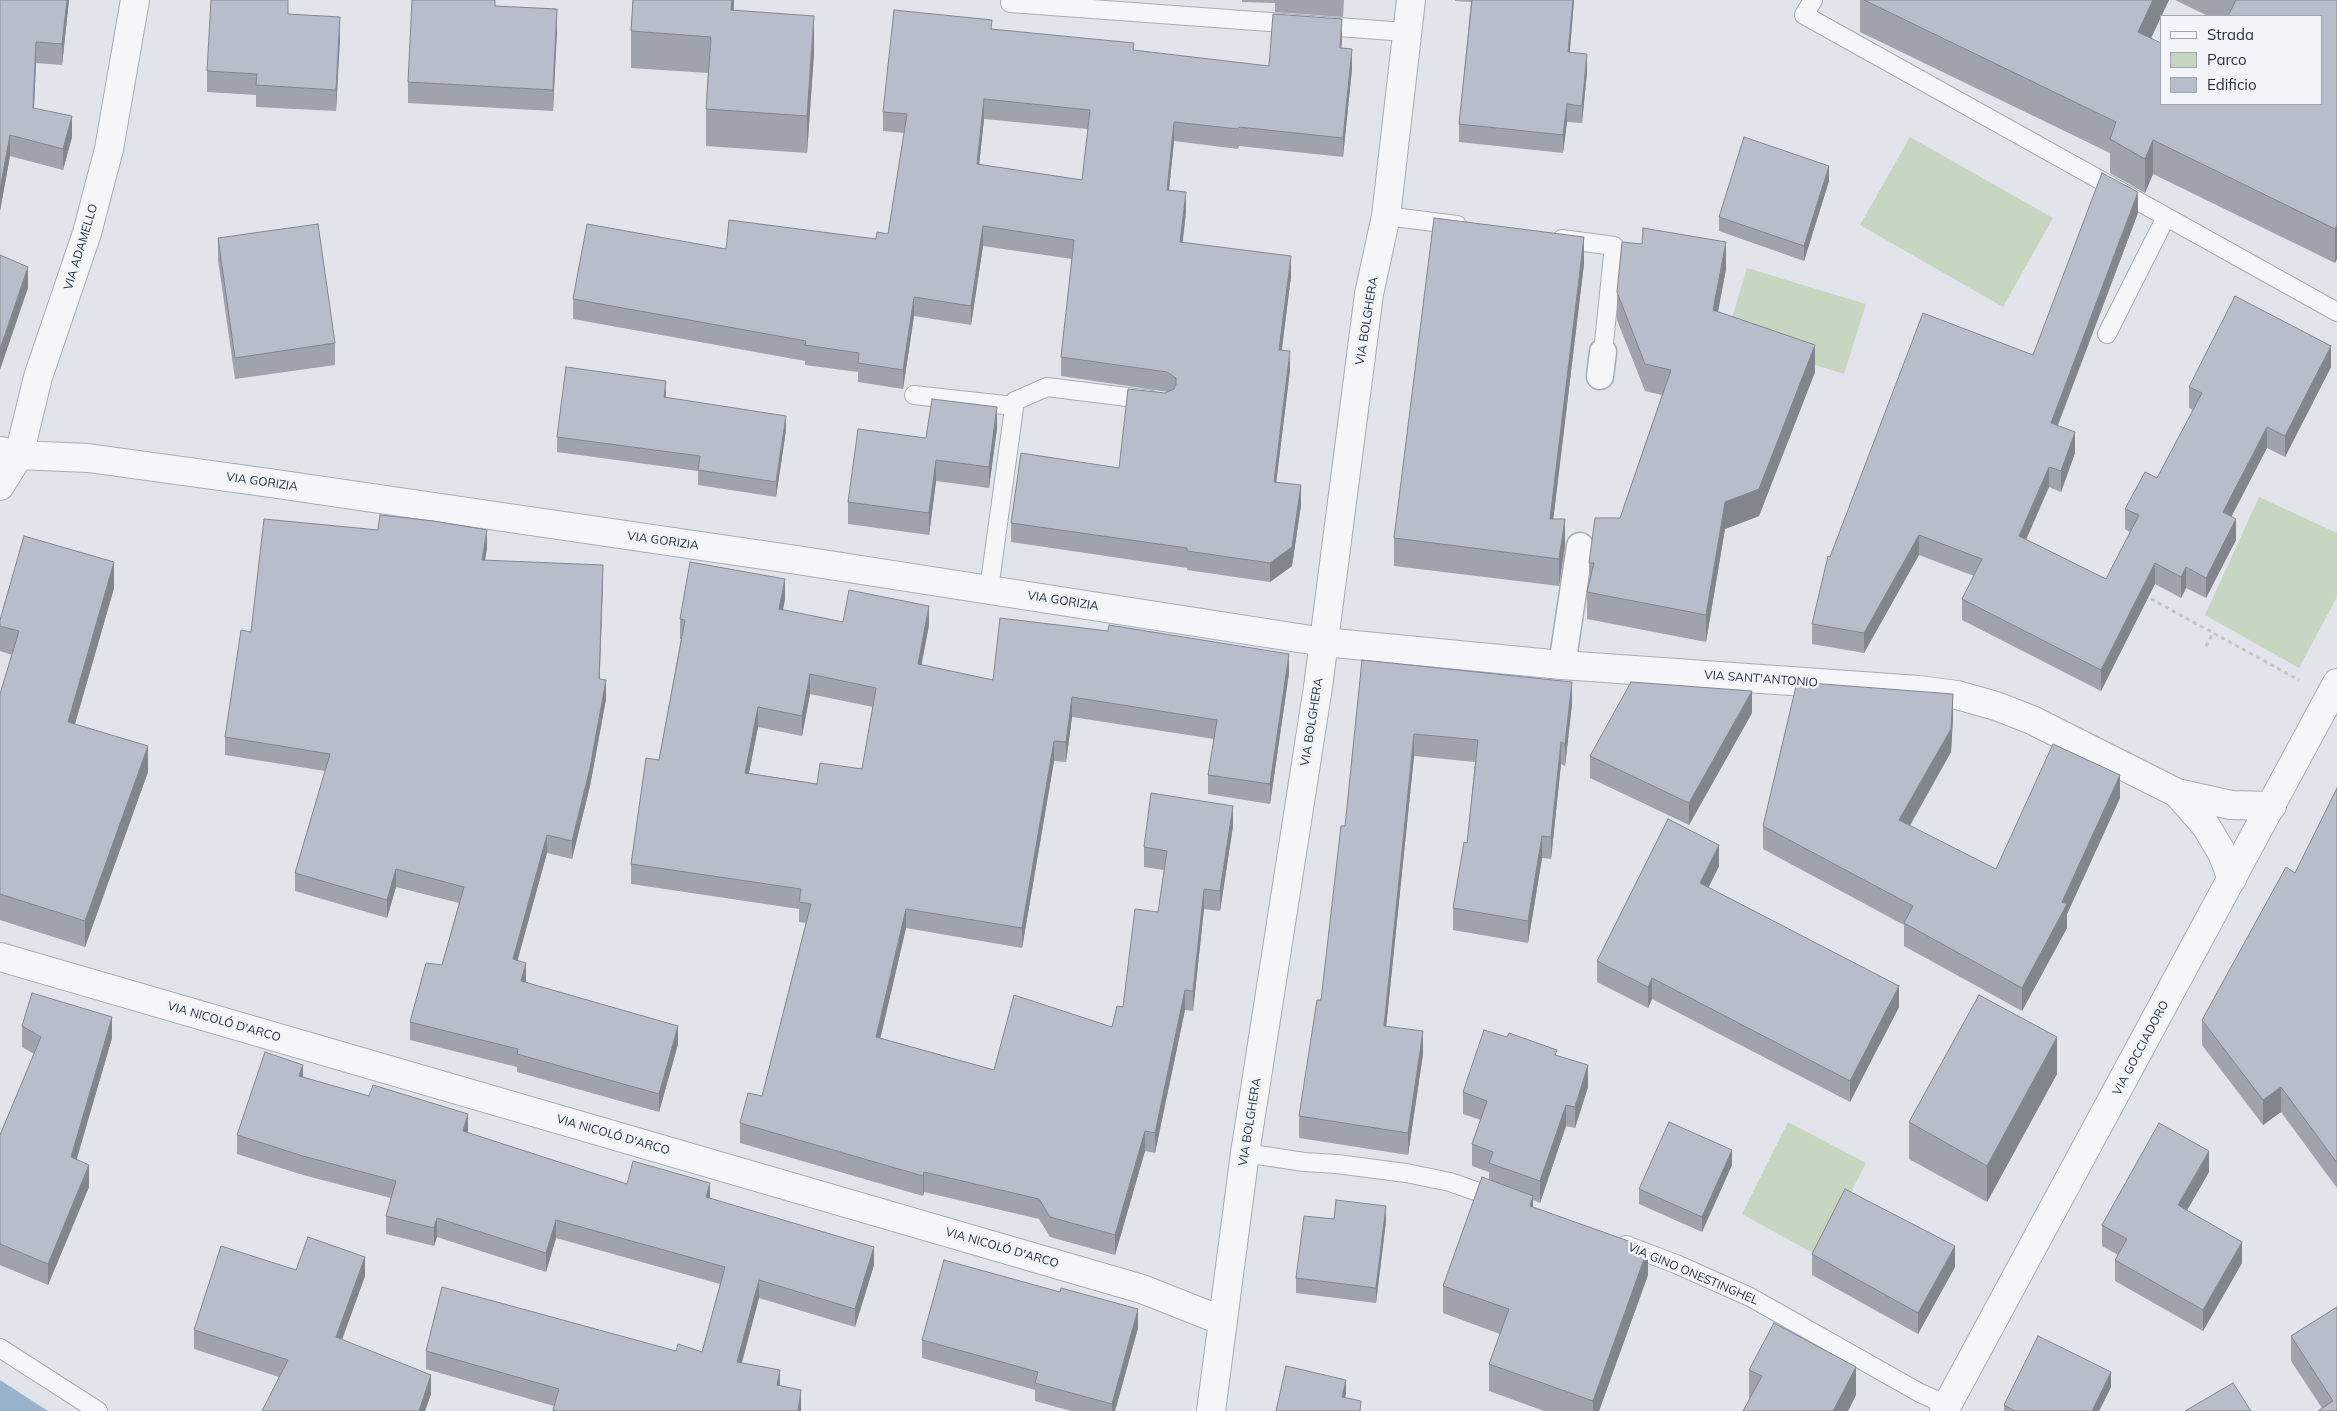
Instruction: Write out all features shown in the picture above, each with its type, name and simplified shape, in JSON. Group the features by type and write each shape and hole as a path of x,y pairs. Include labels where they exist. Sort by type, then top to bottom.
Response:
{"street":[{"name":"VIA ADAMELLO","path":"0,486 9,453 38,377 87,233 106,158 135,0"},
{"name":"VIA BOLGHERA","path":"1211,1411 1245,1153 1324,642 1369,294 1386,216 1406,32 1412,0"},
{"name":"VIA GORIZIA","path":"9,453 88,458 260,482 989,590 1324,642"},
{"path":"1562,665 1580,546"},
{"name":"VIA SANT'ANTONIO","path":"1324,642 1562,665 1957,695 1996,706 2032,720 2176,793 2231,806 2272,806"},
{"name":"VIA GOCCIADORO","path":"1945,1408 2337,683"},
{"name":"VIA SANT'ANTONIO","path":"2176,793 2206,826 2222,853 2232,879"},
{"name":"VIA NICOLÓ D'ARCO","path":"0,958 1142,1289 1223,1321"}],"lane":[{"path":"1813,0 1804,15 2337,312"},
{"path":"1010,3 1146,7 1406,32"},
{"path":"1386,216 1472,227"},
{"path":"2107,334 2166,217"},
{"path":"1548,237 1614,246 1601,364"},
{"path":"989,590 1015,401 1047,387 1166,402"},
{"path":"914,395 1014,406"},
{"path":"1245,1153 1304,1162 1338,1164 1406,1173 1450,1182 1514,1205"},
{"name":"VIA GINO ONESTINGHEL","path":"1612,1240 1676,1264 1750,1297 1945,1408"},
{"path":"0,1348 98,1411"}],"path":[{"path":"2137,591 2302,682"},
{"path":"2206,646 2213,633"}],"green space":[{"path":"1910,137 2053,218 2003,307 1860,225"},
{"path":"1747,268 1866,304 1844,374 1726,338"},
{"path":"2259,497 2337,533 2337,597 2299,668 2205,615"},
{"path":"1788,1122 1866,1163 1818,1256 1742,1214"}],"water":[{"path":"0,1380 48,1411 0,1411"}],"building":[{"path":"0,0 67,0 62,44 36,42 33,108 72,116 63,149 10,135 0,189"},
{"path":"211,0 288,0 288,14 340,17 336,90 256,85 257,74 207,71"},
{"path":"412,0 495,0 495,6 557,9 553,90 408,82"},
{"path":"633,0 732,0 731,10 814,16 807,116 706,109 711,37 631,31"},
{"path":"1472,0 1573,0 1568,52 1587,54 1582,106 1567,104 1563,135 1459,124"},
{"path":"1864,0 2153,0 2138,32 2160,43 2160,105 2322,105 2322,15 2228,15 2236,0 2337,0 2337,225 2335,229 2153,140 2145,159 2110,139 2116,122"},
{"path":"894,10 992,20 991,29 1134,43 1133,50 1269,66 1273,14 1342,19 1340,48 1352,49 1343,138 1174,122 1167,190 1186,192 1180,242 1291,256 1279,350 1290,351 1274,482 1301,485 1292,547 1270,563 1187,551 1187,548 1011,523 1021,453 1119,468 1128,389 1165,393 1174,389 1176,384 1176,378 1167,372 1061,357 1074,240 983,226 971,306 914,297 903,370 858,363 859,353 805,345 806,341 573,299 587,224 726,249 729,220 876,239 877,232 888,234 907,114 883,112","holes":["984,99 1090,110 1082,180 977,164"]},
{"path":"1744,137 1829,166 1804,246 1719,217"},
{"path":"2102,173 2138,192 2051,423 2075,432 2061,471 2049,467 2019,536 2106,579 2139,515 2125,509 2145,472 2157,478 2202,393 2189,387 2235,296 2331,346 2285,436 2267,427 2223,512 2236,519 2206,578 2186,567 2181,577 2155,563 2101,670 1962,599 1982,559 1919,535 1864,633 1812,624 1828,556 1830,557 1923,313 2033,355"},
{"path":"1434,218 1584,237 1550,519 1565,519 1559,559 1394,538"},
{"path":"318,224 335,343 235,358 218,238"},
{"path":"1643,228 1726,242 1713,310 1815,345 1759,489 1725,502 1706,615 1587,592 1594,563 1589,563 1595,518 1620,518 1671,370 1645,364 1617,292 1622,242 1642,244"},
{"path":"0,255 28,267 0,349"},
{"path":"566,367 666,381 664,397 786,416 776,482 698,470 700,456 557,437"},
{"path":"932,399 997,407 989,467 936,460 929,513 848,502 858,429 926,438"},
{"path":"380,515 434,521 487,530 482,560 603,565 599,679 606,680 590,768 572,841 547,835 513,959 526,963 521,981 678,1026 659,1094 517,1054 518,1049 410,1022 426,963 442,965 464,887 396,869 387,900 295,873 330,754 225,737 241,630 251,632 264,519 378,530"},
{"path":"24,536 114,562 68,722 148,746 85,921 0,894 0,694 19,631 0,626 0,620"},
{"path":"690,562 785,579 779,609 843,622 849,590 929,606 918,664 993,680 1000,618 1108,631 1109,625 1289,654 1270,784 1208,775 1217,720 1072,697 1066,742 1054,741 1022,928 906,909 876,1037 994,1070 1014,995 1112,1027 1117,1006 1123,1007 1135,909 1158,912 1167,851 1144,847 1151,793 1233,806 1220,891 1204,889 1193,991 1185,990 1155,1133 1145,1131 1115,1235 1050,1217 1039,1199 924,1172 923,1176 740,1123 748,1093 762,1096 811,904 799,902 801,889 631,864 646,758 659,760 685,620 680,619","holes":["810,674 876,688 862,769 820,763 817,784 745,773 758,707 802,716"]},
{"path":"1362,660 1572,682 1565,744 1561,742 1551,837 1542,836 1528,921 1453,908 1464,842 1467,843 1478,740 1414,734 1384,1026 1423,1031 1408,1133 1299,1116 1317,1000 1321,1000 1341,826 1345,826"},
{"path":"1631,682 1752,691 1689,803 1590,756"},
{"path":"1797,682 1953,694 1951,729 1899,820 1996,869 2053,744 2120,775 2062,902 2067,904 2022,988 1904,923 1913,906 1763,826"},
{"path":"2337,788 2337,1163 2281,1087 2263,1100 2202,1020 2286,867 2295,873"},
{"path":"1668,819 1719,845 1700,883 1899,986 1850,1081 1652,978 1648,987 1597,961"},
{"path":"32,993 112,1017 71,1157 89,1165 48,1264 0,1244 0,1135 41,1037 22,1026"},
{"path":"1979,995 2057,1037 1987,1166 1909,1122"},
{"path":"1484,1030 1507,1037 1509,1033 1557,1050 1555,1055 1588,1065 1575,1107 1566,1105 1540,1181 1489,1163 1493,1152 1472,1144 1487,1101 1463,1092"},
{"path":"265,1052 303,1065 299,1076 369,1096 373,1085 468,1114 463,1131 627,1184 633,1161 710,1183 706,1197 874,1247 855,1309 759,1280 737,1362 780,1370 777,1385 801,1390 798,1411 553,1410 559,1389 426,1351 442,1287 676,1351 678,1344 702,1352 725,1267 556,1220 546,1253 437,1218 434,1228 386,1216 396,1181 303,1156 237,1135"},
{"path":"1669,1122 1732,1150 1702,1217 1639,1189"},
{"path":"2159,1123 2209,1151 2178,1205 2242,1242 2203,1310 2115,1260 2127,1239 2102,1225"},
{"path":"1482,1177 1533,1196 1530,1206 1648,1248 1593,1401 1489,1364 1509,1309 1443,1286"},
{"path":"1845,1189 1955,1246 1918,1313 1812,1254"},
{"path":"1336,1200 1386,1206 1376,1288 1296,1278 1304,1216 1334,1219"},
{"path":"308,1237 365,1257 336,1337 431,1375 419,1411 262,1411 288,1360 194,1330 221,1246 296,1270"},
{"path":"944,1260 1060,1292 1061,1288 1138,1309 1112,1404 1035,1383 1038,1372 922,1340"},
{"path":"2337,1307 2337,1411 2318,1411 2333,1401 2291,1336"},
{"path":"1774,1323 1856,1367 1833,1411 1743,1411 1762,1376 1749,1370"},
{"path":"2038,1336 2111,1372 2092,1411 2015,1411 2004,1405"},
{"path":"1286,1366 1346,1380 1342,1397 1361,1401 1360,1411 1276,1411"},
{"path":"2233,1383 2251,1411 2185,1411"}]}
